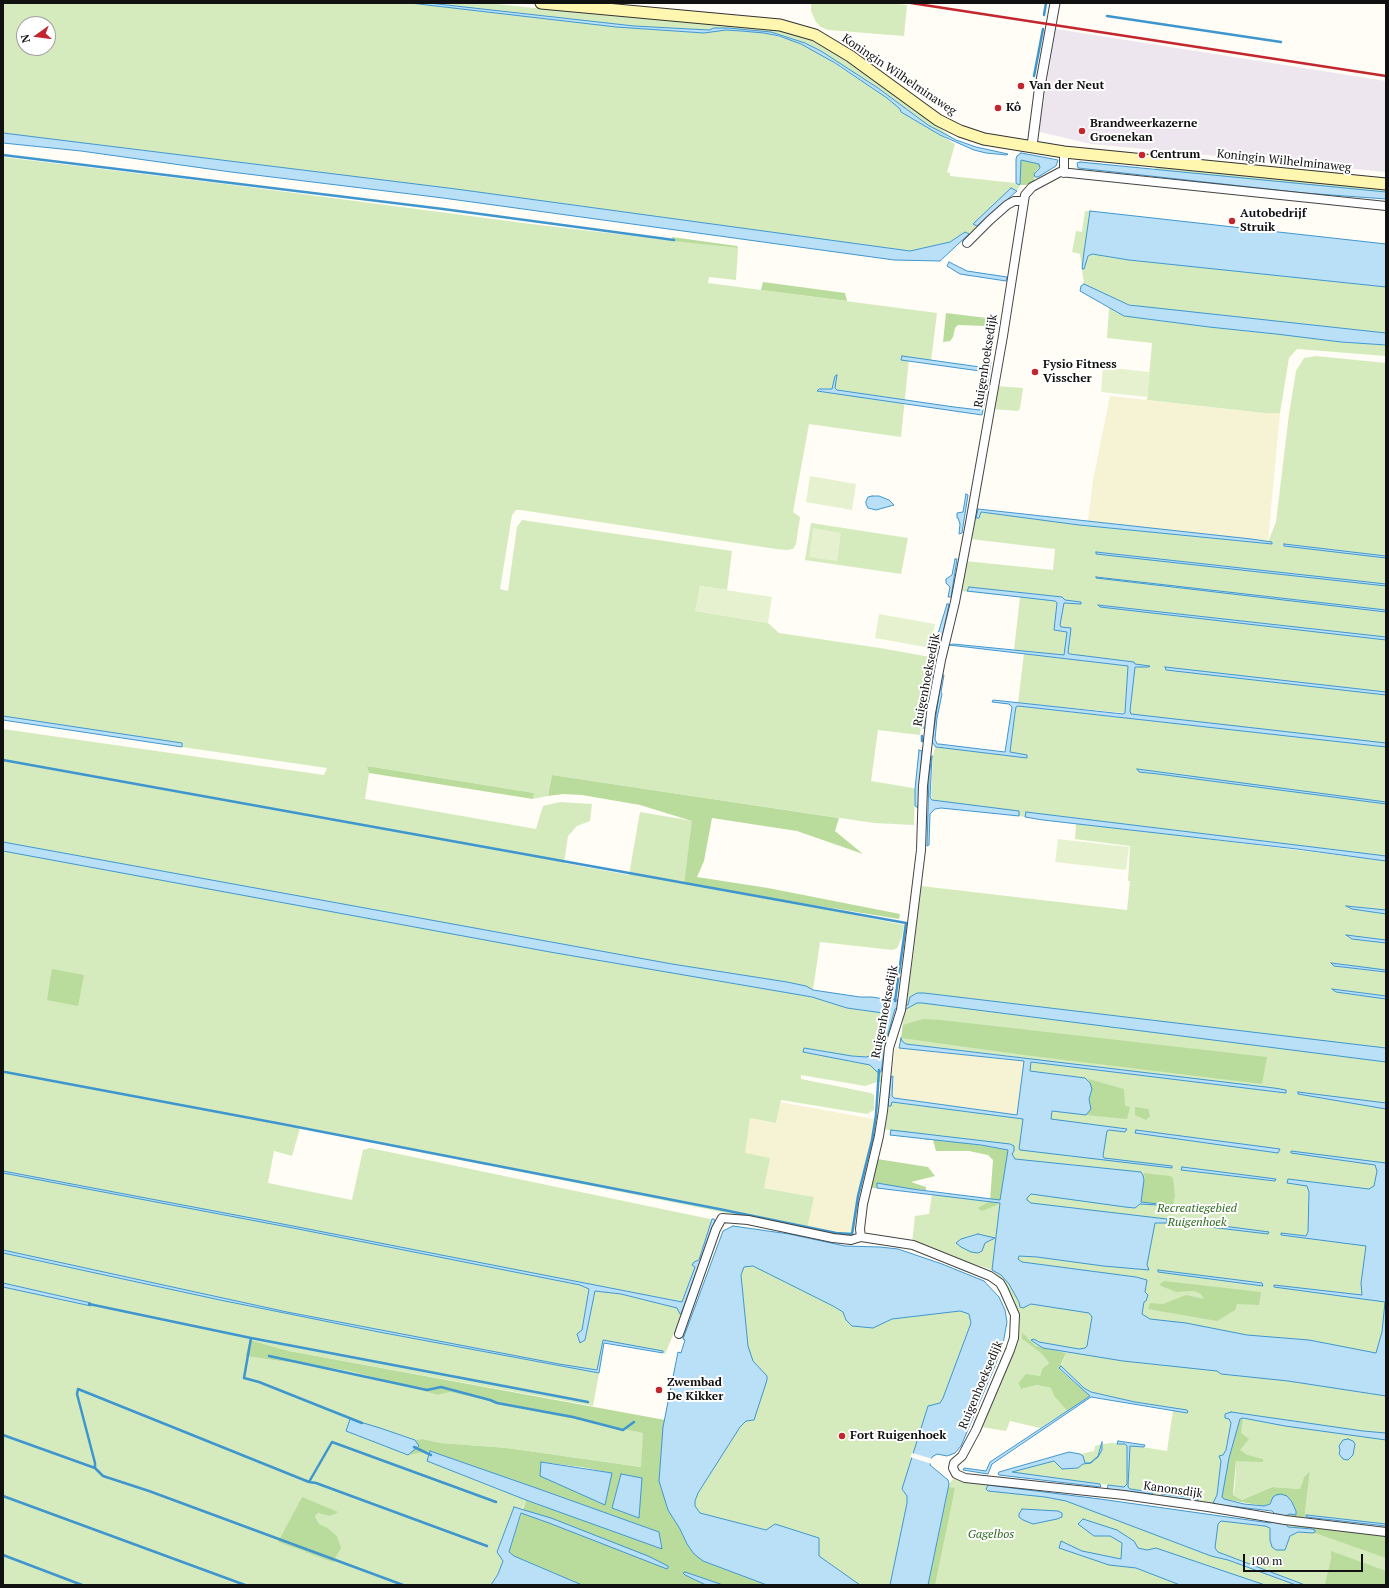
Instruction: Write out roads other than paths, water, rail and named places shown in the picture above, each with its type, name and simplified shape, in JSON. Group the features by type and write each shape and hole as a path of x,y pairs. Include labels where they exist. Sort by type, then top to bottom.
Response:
{"main road":[{"name":"Koningin Wilhelminaweg","path":"541,3 780,25 815,35 844,52 938,120 960,131 984,139 1064,152 1386,184"}],"street":[{"path":"1032,146 1039,92 1055,3"},
{"path":"1064,152 1064,173 1386,206"},
{"name":"Ruigenhoeksedijk","path":"861,1237 860,1229 863,1204 879,1136 883,1111 889,1048 901,1007 920,863 923,786 932,713 941,660 955,602 970,523 1003,336 1023,201 1026,192 1032,187 1060,172 1064,173"},
{"path":"967,243 1007,205 1014,201 1023,201"},
{"name":"Ruigenhoeksedijk","path":"679,1334 716,1230 722,1218 748,1220 833,1238 850,1240 861,1237 913,1245 990,1276 1000,1283 1015,1315 1015,1326 1010,1350 976,1430 962,1456 954,1464 953,1468 956,1474"},
{"name":"Kanonsdijk","path":"956,1474 965,1478 1132,1496 1285,1520 1386,1532"}],"water":[{"path":"410,3 429,3 634,26 709,30 714,28 728,28 771,32 805,43 821,51 878,88 928,125 956,140 976,147 1008,154 986,153 974,150 940,135 901,112 900,109 887,98 835,63 801,44 779,36 764,33 726,30 704,33 616,27"},
{"path":"3,133 456,189 910,251 950,242 965,232 969,234 940,261 894,260 443,198 231,172 81,151 3,143"},
{"path":"1021,153 1058,160 1056,166 1038,177 1035,177 1034,174 1040,168 1039,164 1021,160 1019,185 1016,183 1016,159"},
{"path":"1080,162 1386,192 1386,199 1304,193 1078,168 1077,163"},
{"path":"1011,188 1017,191 977,226 973,224"},
{"path":"1090,211 1386,244 1386,287 1129,260 1092,254 1088,256 1084,269 1082,269"},
{"path":"949,262 967,271 1007,277 1006,281 960,274 947,266"},
{"path":"1084,284 1129,305 1386,333 1386,345 1341,342 1124,316 1080,291 1081,286"},
{"path":"902,356 980,367 985,366 986,361 991,362 987,386 984,387 983,375 980,371 901,360"},
{"path":"837,375 835,388 837,390 954,407 980,410 983,392 986,394 982,415 817,391 819,389 832,389 835,376"},
{"path":"966,494 968,495 962,533 959,534 960,524 957,518 957,513 963,512"},
{"path":"879,496 889,500 894,505 876,510 868,508 866,501 868,497"},
{"path":"978,509 1251,539 1272,542 1272,544 1079,525 981,512 979,518 976,518"},
{"path":"1284,544 1386,556 1386,558 1284,546"},
{"path":"1096,552 1386,584 1386,586 1096,554"},
{"path":"955,559 957,559 951,597 948,597 950,587 946,583 946,579 952,575"},
{"path":"1096,578 1386,610 1386,612"},
{"path":"969,587 1062,597 1065,600 1081,602 1081,604 1064,603 1060,625 1061,627 1071,628 1068,653 1134,662 1135,664 1150,666 1135,667 1130,711 1131,714 1386,743 1386,747 1018,706 1016,707 1010,752 1027,755 1027,758 936,747 932,742 942,675 944,675 941,692 942,694 937,718 935,739 937,744 1005,752 1012,707 1009,704 992,702 993,700 1125,713 1128,666 949,645 953,644 1064,655 1067,632 1054,630 1057,603 1055,601 967,591"},
{"path":"947,604 949,604 925,728 922,728 921,725 932,660 931,657"},
{"path":"1098,605 1386,637 1386,640 1100,607"},
{"path":"1165,667 1386,692 1386,695 1166,670"},
{"path":"3,716 182,743 182,747 3,720"},
{"path":"919,750 922,751 918,808 915,806 915,789"},
{"path":"932,756 930,797 932,800 1019,811 1019,816 941,808 935,809 930,814 929,845 927,846 929,775"},
{"path":"1137,769 1386,802 1386,804 1139,772"},
{"path":"1026,812 1386,856 1386,861 1297,849 1043,820 1025,817"},
{"path":"3,842 672,964 787,982 806,986 813,990 860,997 890,1000 894,999 897,1000 898,1004 908,1005 910,997 917,993 924,993 1386,1048 1386,1062 917,1003 906,1009 895,1009 886,1041 881,1072 877,1072 870,1065 803,1052 804,1048 852,1056 866,1057 873,1055 875,1053 885,1018 883,1013 847,1008 812,997 550,952 3,851"},
{"path":"1346,906 1386,910 1386,914 1352,909"},
{"path":"1346,935 1386,940 1386,943 1352,939"},
{"path":"1331,963 1386,970 1386,972 1334,966"},
{"path":"1332,989 1386,996 1386,999 1336,992"},
{"path":"901,1038 906,1044 1274,1088 1286,1090 1286,1093 1031,1062 1030,1071 1085,1078 1090,1083 1092,1089 1089,1099 1091,1109 1086,1115 1052,1111 1051,1119 1127,1129 1125,1132 1107,1131 1103,1156 1104,1158 1172,1166 1172,1168 1020,1150 1023,1119 892,1102 891,1106 888,1106 891,1077 893,1076 892,1096 894,1098 1017,1115 1024,1061 899,1048"},
{"path":"1298,1092 1386,1103 1386,1109 1298,1094"},
{"path":"891,1130 1010,1144 1014,1146 1014,1151 1012,1154 1015,1159 1141,1172 1144,1180 1141,1202 1175,1206 1140,1204 1135,1208 1031,1194 1027,1200 1031,1203 1167,1219 1167,1223 1155,1223 1147,1265 1149,1270 1103,1266 1037,1257 1019,1256 1018,1259 1022,1262 1136,1277 1147,1280 1145,1292 1148,1295 1146,1301 1144,1302 1142,1314 1150,1319 1186,1323 1247,1335 1309,1340 1376,1353 1382,1332 1385,1302 1274,1287 1274,1285 1362,1295 1361,1283 1366,1246 1281,1235 1281,1233 1306,1236 1308,1232 1309,1192 1307,1186 1287,1183 1288,1179 1369,1189 1374,1186 1377,1171 1375,1165 1291,1153 1291,1151 1386,1163 1386,1396 1288,1381 1221,1374 1217,1371 1123,1361 1043,1348 1031,1340 1034,1339 1039,1342 1079,1349 1085,1348 1087,1346 1092,1317 1089,1313 1031,1304 1023,1308 1020,1307 1019,1302 1009,1284 1001,1275 992,1270 1000,1203 877,1188 877,1183 1000,1200 1008,1150 981,1145 890,1135"},
{"path":"1136,1130 1280,1149 1278,1153 1135,1133"},
{"path":"1182,1167 1276,1179 1275,1181 1181,1170"},
{"path":"3,1171 682,1302 695,1267 692,1265 694,1262 699,1260 712,1219 715,1221 681,1314 677,1308 621,1294 595,1291 585,1340 580,1343 577,1334 582,1330 589,1289 580,1285 293,1228 3,1173"},
{"path":"1177,1220 1269,1232 1268,1234 1176,1223"},
{"path":"733,1226 789,1234 845,1246 898,1249 942,1264 984,1281 999,1297 1005,1310 1007,1322 1003,1344 995,1366 961,1446 955,1453 947,1456 937,1454 932,1457 930,1465 948,1480 949,1484 928,1585 890,1585 907,1503 907,1496 902,1489 928,1406 940,1403 943,1398 971,1323 969,1314 960,1311 892,1319 873,1328 852,1326 846,1320 843,1312 753,1266 744,1267 741,1275 748,1346 753,1361 767,1376 767,1380 754,1420 746,1421 740,1427 698,1493 695,1506 700,1513 766,1530 775,1524 819,1538 819,1556 860,1585 767,1585 703,1561 694,1554 687,1544 680,1529 668,1510 659,1481 663,1427 678,1352 681,1353 685,1340 683,1339 723,1231"},
{"path":"978,1234 995,1238 985,1243 982,1251 978,1253 971,1252 956,1243 961,1239"},
{"path":"3,1250 287,1312 597,1370 603,1340 663,1351 663,1353 604,1343 599,1373 379,1332 220,1300 3,1253"},
{"path":"1158,1270 1262,1283 1263,1286 1158,1272"},
{"path":"3,1283 91,1303 91,1306 3,1287"},
{"path":"1061,1366 1084,1388 1091,1392 1135,1402 1187,1410 1188,1412 1091,1397 992,1464 988,1474 963,1470 964,1468 986,1471 990,1462 1090,1396 1059,1368"},
{"path":"1231,1412 1386,1433 1386,1440 1285,1426 1243,1418 1240,1419 1229,1458 1222,1497 1224,1499 1244,1504 1264,1506 1270,1504 1273,1497 1276,1495 1281,1494 1287,1496 1292,1502 1296,1515 1290,1514 1285,1516 1284,1522 1288,1527 1312,1529 1315,1530 1315,1532 1298,1532 1290,1536 1285,1550 1276,1550 1272,1547 1270,1540 1270,1528 1265,1526 1221,1521 1218,1524 1215,1548 1218,1552 1305,1585 1296,1585 1228,1560 1211,1556 1066,1501 1045,1497 988,1491 986,1489 988,1485 1270,1523 1275,1520 1276,1515 1272,1511 1213,1503 1217,1495 1221,1461 1219,1456 1223,1455 1226,1450 1231,1423 1229,1419 1225,1418 1225,1414"},
{"path":"350,1419 415,1440 419,1446 408,1455 346,1431"},
{"path":"1348,1439 1353,1441 1355,1444 1353,1455 1348,1460 1343,1459 1339,1454 1339,1446 1343,1440"},
{"path":"1118,1441 1145,1445 1144,1447 1130,1446 1128,1487 1130,1489 1152,1492 1153,1494 1107,1489 1108,1485 1124,1487 1127,1484 1127,1446 1125,1444 1117,1444"},
{"path":"1102,1442 1102,1450 1098,1457 1091,1463 1083,1464 1078,1468 1062,1469 1054,1461 1012,1472 1100,1484 1101,1487 998,1474 999,1472 1069,1452 1080,1454 1083,1456 1085,1463 1090,1463 1098,1456"},
{"path":"430,1451 659,1532 662,1549 526,1500 427,1461"},
{"path":"541,1462 612,1473 605,1505 540,1476"},
{"path":"621,1474 642,1478 639,1518 612,1508"},
{"path":"1162,1494 1198,1498 1198,1501 1162,1496"},
{"path":"514,1507 551,1518 648,1556 668,1566 668,1568 667,1569 521,1513 509,1552 514,1556 582,1585 491,1585 498,1574 503,1561 497,1552"},
{"path":"1022,1509 1058,1511 1062,1513 1062,1517 1033,1524 1019,1517"},
{"path":"1307,1515 1386,1524 1386,1526 1306,1517"},
{"path":"1083,1519 1117,1530 1134,1541 1138,1548 1147,1550 1156,1548 1265,1585 1180,1585 1136,1568 1109,1565 1059,1548 1061,1541 1082,1551 1121,1559 1122,1543 1110,1536 1094,1536 1078,1524"},
{"path":"685,1572 723,1585 706,1585 685,1575 683,1573"}],"waterway":[{"path":"1044,15 1046,3"},
{"path":"1107,16 1281,42"},
{"path":"1034,76 1043,29"},
{"path":"3,155 443,209 674,240"},
{"path":"922,736 922,741"},
{"path":"3,760 906,923 895,1001"},
{"path":"5,1072 282,1124 836,1233 852,1234 858,1196 872,1140 876,1115 879,1070"},
{"path":"89,1304 251,1338 588,1402"},
{"path":"251,1338 244,1378 259,1382 362,1423"},
{"path":"269,1356 427,1390 441,1387 497,1403 573,1417 623,1430 634,1422"},
{"path":"95,1468 77,1394 78,1389 309,1482 316,1483 487,1546"},
{"path":"3,1435 95,1468 103,1476 149,1491 403,1585"},
{"path":"309,1482 332,1442 496,1502"},
{"path":"414,1447 431,1455"},
{"path":"3,1496 245,1585"},
{"path":"3,1555 82,1585"}],"railway":[{"path":"911,3 1386,76"}],"place":[{"name":"Van der Neut","path":"1021,86"},
{"name":"Kô","path":"998,108"},
{"name":"Brandweerkazerne Groenekan","path":"1082,131"},
{"name":"Centrum","path":"1142,155"},
{"name":"Autobedrijf Struik","path":"1232,221"},
{"name":"Fysio Fitness Visscher","path":"1035,372"},
{"name":"Zwembad De Kikker","path":"659,1390"},
{"name":"Fort Ruigenhoek","path":"842,1436"}],"park label":[{"name":"Recreatiegebied Ruigenhoek","path":"1197,1216"},
{"name":"Gagelbos","path":"991,1535"}]}
